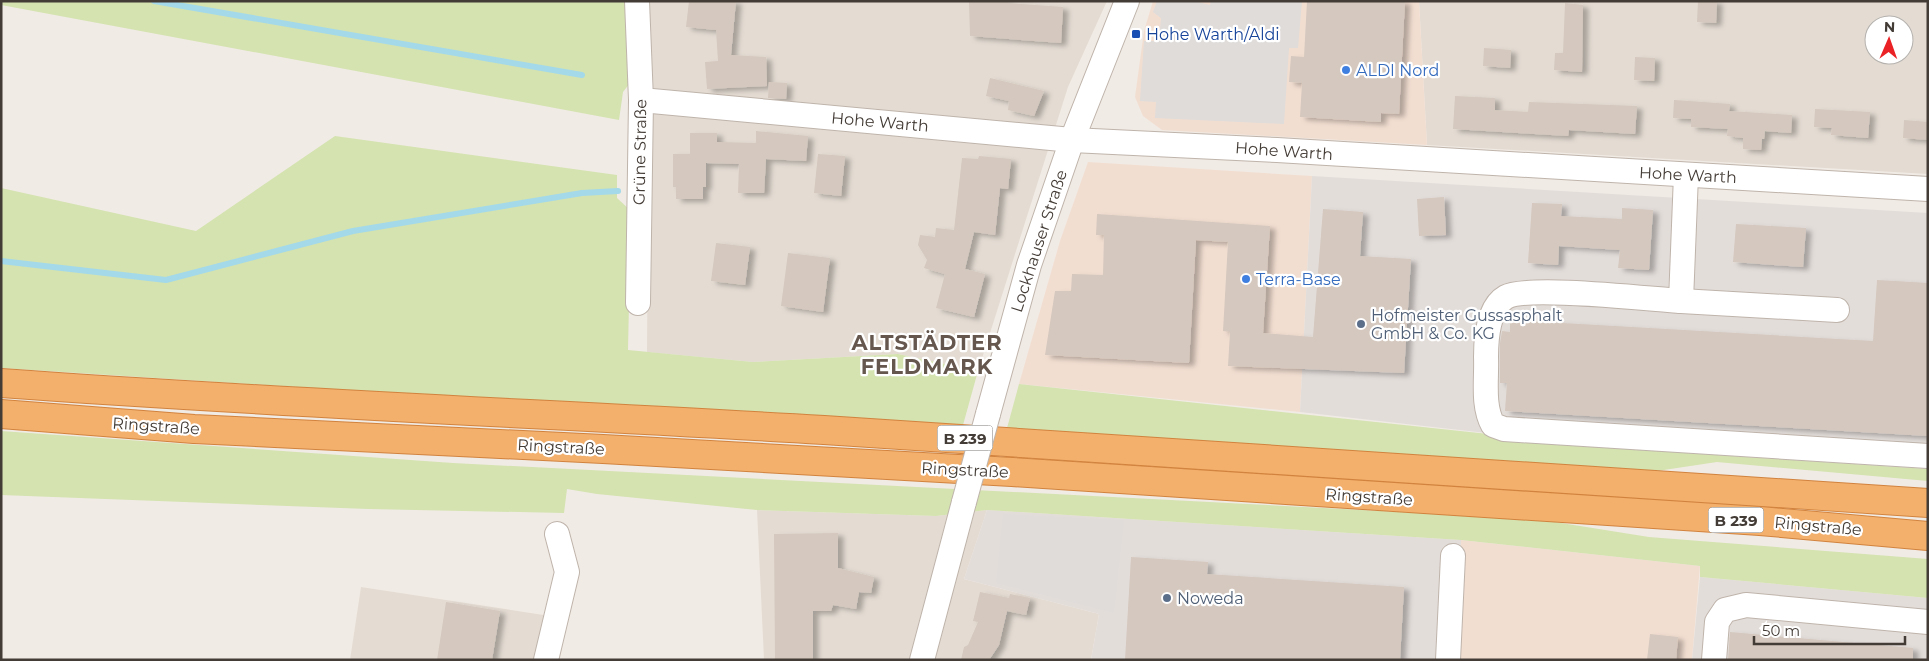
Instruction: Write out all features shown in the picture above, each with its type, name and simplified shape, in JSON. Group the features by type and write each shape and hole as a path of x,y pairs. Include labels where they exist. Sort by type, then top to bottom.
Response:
{"highway":[{"name":"Ringstraße","path":"1,383 196,397 615,417 991,439 1928,503"},
{"name":"Ringstraße","path":"1,414 194,429 603,449 1002,472 1760,521 1928,536"}],"street":[{"name":"Grüne Straße","path":"637,1 641,100 638,303"},
{"name":"Lockhauser Straße","path":"922,660 1029,265 1072,140 1127,1"},
{"name":"Hohe Warth","path":"641,100 1072,140 1277,150 1928,189"},
{"path":"1681,301 1686,175"},
{"path":"1837,310 1533,292 1506,298 1492,312 1486,352 1487,414 1493,424 1504,429 1928,456"},
{"path":"546,660 567,572 557,534"},
{"path":"1448,660 1453,556"},
{"path":"1714,660 1717,622 1725,610 1746,605 1928,622"}],"shaded area":[{"path":"647,1 1107,1 1068,87 978,371 898,354 753,362 647,352 649,63"},
{"path":"1153,1 1419,1 1427,145 1162,130 1143,116 1135,97 1144,31"},
{"path":"1157,1 1194,1 1210,5 1211,1 1302,1 1298,48 1289,48 1284,124 1155,118 1156,102 1140,101 1144,41 1159,41 1161,18 1153,12"},
{"path":"1419,1 1928,1 1928,174 1427,145"},
{"path":"1088,162 1312,176 1300,412 1019,384 1060,241"},
{"path":"1312,176 1928,213 1928,469 1628,449 1300,412"},
{"path":"757,510 936,516 987,510 964,579 1099,614 1091,660 764,660"},
{"path":"987,510 1461,540 1456,660 1091,660 1099,614 964,579"},
{"path":"1003,514 1124,520 1114,613 996,583"},
{"path":"1461,540 1700,566 1692,660 1456,660"},
{"path":"1700,577 1928,598 1928,660 1692,660"},
{"path":"361,587 550,616 539,660 350,660"}],"green space":[{"path":"1,1 627,1 630,83 623,92 619,120 1,5"},
{"path":"335,136 617,175 617,198 631,211 628,350 753,362 898,354 978,371 963,425 496,400 1,368 1,188 196,231"},
{"path":"1019,384 1628,449 1928,469 1928,481 1717,462 1657,471 1007,428"},
{"path":"1,431 453,463 1536,519 1649,537 1928,559 1928,598 1700,577 1700,566 1461,540 987,510 936,516 757,510 597,494 567,489 564,513 368,509 1,495"}],"building":[{"path":"689,1 736,1 731,55 766,57 767,86 707,89 705,62 718,61 716,30 686,27"},
{"path":"969,1 1007,1 1007,3 1063,7 1061,43 970,36"},
{"name":"ALDI Nord","path":"1307,1 1405,1 1399,114 1381,113 1381,122 1300,117 1302,83 1289,82 1291,56 1304,57"},
{"path":"1698,1 1717,1 1716,23 1697,22"},
{"path":"1565,3 1583,5 1582,72 1554,70 1555,53 1563,53"},
{"path":"1484,48 1511,50 1510,68 1483,66"},
{"path":"1635,57 1655,58 1654,81 1634,80"},
{"path":"990,78 1044,91 1034,116 1008,110 1009,101 986,96"},
{"path":"769,82 787,83 786,99 768,98"},
{"path":"1455,96 1495,98 1495,110 1528,112 1529,102 1637,106 1635,134 1569,130 1568,136 1453,129"},
{"path":"1674,100 1730,104 1729,111 1792,115 1791,133 1765,131 1761,150 1743,149 1743,138 1727,136 1728,129 1691,127 1691,119 1673,118"},
{"path":"1815,109 1870,112 1868,138 1831,135 1832,128 1814,127"},
{"path":"1904,120 1928,122 1928,140 1903,138"},
{"path":"756,131 808,136 806,161 766,159 764,193 738,193 739,164 706,163 706,187 703,187 703,199 676,199 676,187 673,187 673,154 690,154 690,133 717,133 717,142 756,143"},
{"path":"818,154 845,156 841,196 814,193"},
{"path":"979,156 1011,159 1008,189 1000,188 995,235 974,232 965,269 985,274 974,317 936,308 945,274 924,268 927,260 918,245 920,235 935,237 936,228 954,230 962,158 978,159"},
{"path":"1444,197 1446,235 1419,236 1417,199"},
{"path":"1532,203 1562,204 1561,216 1622,219 1622,208 1653,210 1649,270 1618,268 1620,250 1559,246 1558,265 1528,263"},
{"path":"1323,209 1363,212 1360,256 1411,259 1404,373 1228,366 1230,332 1223,331 1228,242 1196,240 1189,363 1045,355 1055,291 1071,291 1072,274 1103,275 1104,235 1096,235 1097,214 1270,226 1263,333 1313,337"},
{"path":"1736,224 1806,228 1803,267 1733,262"},
{"path":"716,243 750,247 745,285 711,281"},
{"path":"788,253 830,258 823,312 781,306"},
{"path":"1877,280 1928,283 1928,436 1505,411 1507,383 1500,383 1500,343 1502,331 1510,332 1510,320 1873,341"},
{"path":"838,533 838,568 874,577 871,593 859,592 856,609 833,605 831,611 813,611 813,660 775,660 774,534"},
{"path":"1131,557 1208,562 1207,574 1404,587 1400,660 1125,660"},
{"path":"980,592 1009,598 1010,594 1030,598 1026,615 1007,611 999,645 989,660 961,660 964,647 968,645 978,622 973,621"},
{"path":"446,602 500,611 492,660 437,660"},
{"path":"1730,632 1913,648 1913,660 1728,660"},
{"path":"1650,634 1678,637 1676,660 1647,660"}],"waterway":[{"path":"154,1 582,75"},
{"path":"1,261 166,280 353,231 582,193 618,191"}],"place":[{"name":"Hohe Warth/Aldi","path":"1136,34"},
{"name":"ALDI Nord","path":"1346,70"},
{"name":"Terra-Base","path":"1246,279"},
{"name":"Hofmeister Gussasphalt GmbH & Co. KG","path":"1361,324"},
{"name":"Noweda","path":"1167,598"}],"district":[{"name":"ALTSTÄDTER FELDMARK","path":"927,354"}]}
